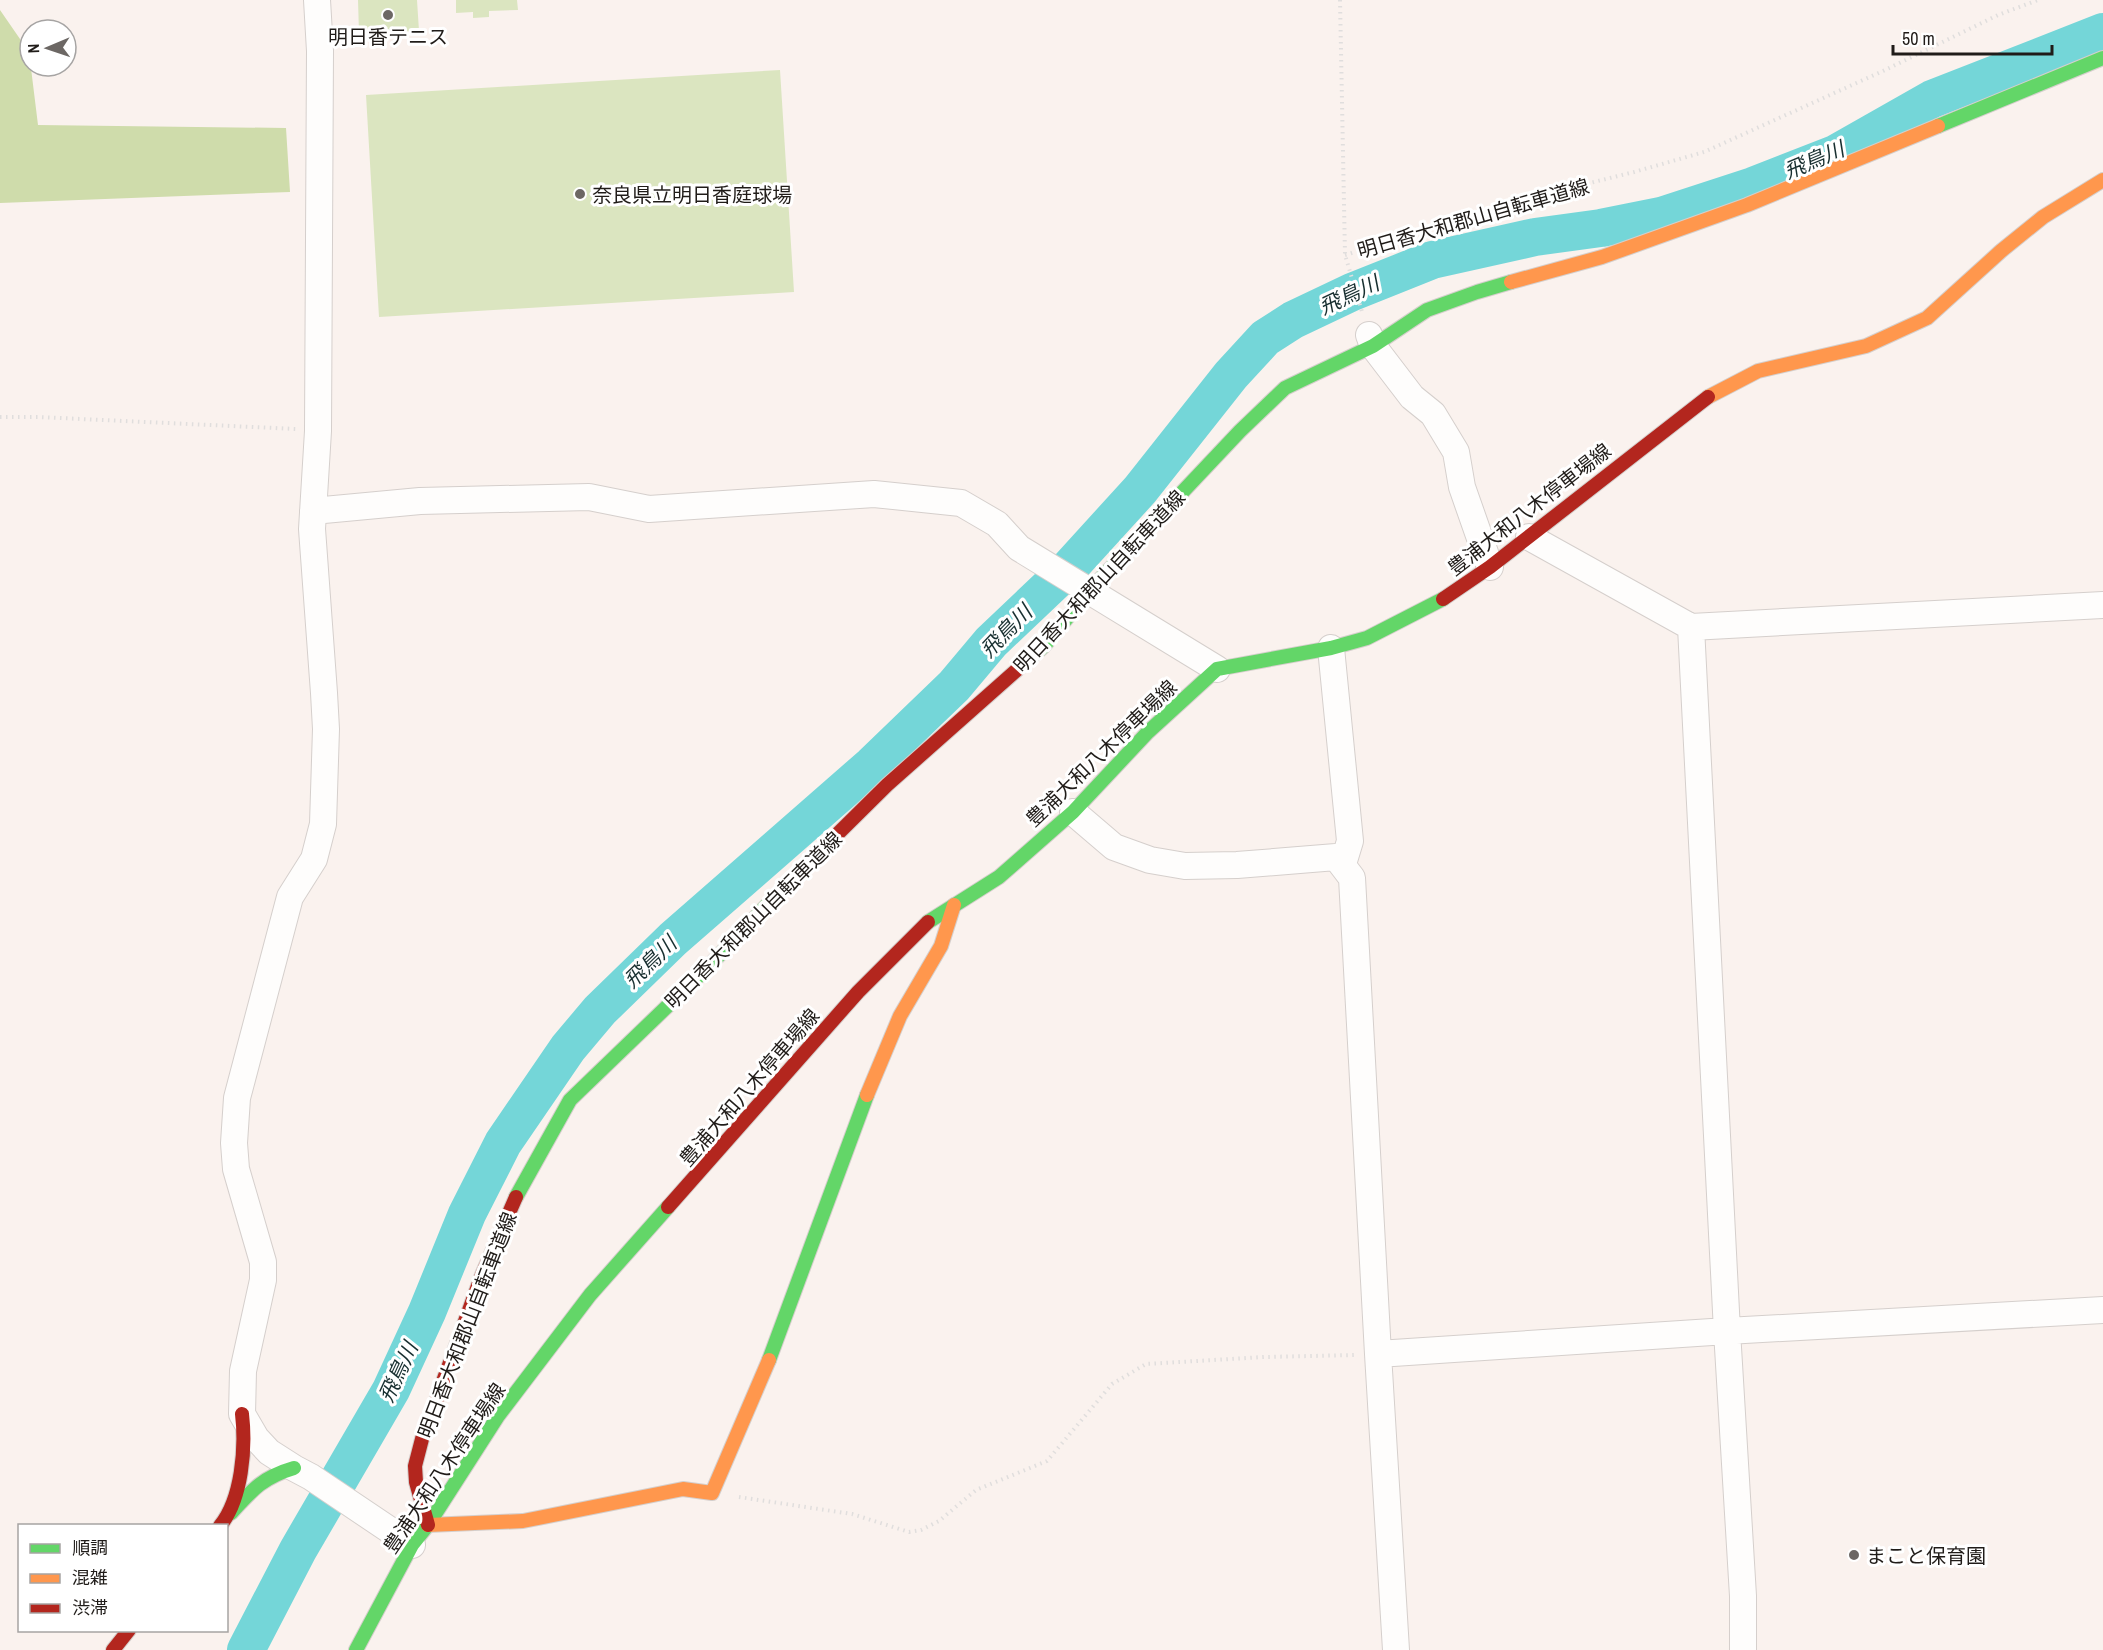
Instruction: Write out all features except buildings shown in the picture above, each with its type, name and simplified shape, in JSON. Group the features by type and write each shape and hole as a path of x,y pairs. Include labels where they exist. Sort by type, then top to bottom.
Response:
{"street":[{"path":"230,1514 243,1461 245,1437 242,1414 243,1371 263,1280 263,1262 236,1169 234,1143 237,1098 290,897 314,859 323,824 326,729 312,547 318,431 320,51 317,0"},
{"path":"1490,567 1462,487 1456,452 1433,414 1412,397 1371,340 1427,310 1476,292 1602,256 1747,205 2103,58"},
{"name":"豊浦大和八木停車場線","path":"356,1650 404,1540 428,1525 498,1416 590,1295 858,992 929,921 999,877 1073,812 1148,732 1217,669 1331,648 1367,638 1434,605 1490,567 1703,399 1758,371 1866,346 1927,318 2001,251 2043,218 2103,180"},
{"name":"明日香大和郡山自転車道線","path":"428,1525 416,1482 415,1466 422,1439 482,1275 517,1194 570,1100 707,968 887,785 1044,646 1086,587 1240,430 1285,388 1371,340"},
{"path":"313,511 420,501 589,497 649,509 873,494 961,503 997,524 1019,548 1217,669"},
{"path":"1529,537 1691,627 2103,605"},
{"path":"1691,627 1743,1596 1743,1650"},
{"path":"1331,648 1350,841 1343,864"},
{"path":"1073,812 1113,847 1150,860 1185,866 1237,865 1336,857 1352,878 1396,1650"},
{"path":"428,1525 523,1521 683,1489 712,1493 762,1380 863,1104 900,1016 941,946 954,905"},
{"path":"1378,1354 1727,1331 2103,1310"},
{"path":"242,1414 256,1438 269,1452 404,1540"},
{"path":"222,1524 259,1482 274,1474 302,1472"},
{"path":"112,1650 127,1632"}],"path":[{"path":"1340,0 1345,255"},
{"name":"明日香大和郡山自転車道線","path":"1371,340 1345,255 1542,195 1704,152 1998,15 2038,0"},
{"path":"0,417 318,431"},
{"path":"712,1493 852,1514 909,1532 921,1530 939,1521 976,1490 1047,1461 1112,1384 1146,1364 1264,1357 1378,1354"}],"green space":[{"name":"明日香テニス","path":"358,0 417,0 419,31 359,33"},
{"name":"明日香テニス","path":"456,0 517,0 518,10 489,11 489,17 473,18 473,12 456,13"},
{"path":"0,10 18,36 18,78 32,78 38,125 286,128 290,192 0,203"},
{"name":"奈良県立明日香庭球場","path":"780,70 794,292 379,317 366,95"}],"waterway":[{"name":"飛鳥川","path":"246,1650 298,1550 391,1390 427,1312 467,1214 503,1143 568,1048 600,1010 673,939 872,765 954,686 991,642 1069,568 1140,490 1231,375 1265,338 1293,320 1352,292 1432,260 1535,237 1601,228 1661,216 1753,186 1835,154 1932,99 2103,32"}],"traffic: fast":[{"path":"1938,126 2103,58"},
{"path":"1027,661 1044,646 1090,590 1240,431 1285,388 1373,346 1427,310 1511,282"},
{"path":"928,922 999,877 1073,812 1148,732 1217,669 1331,648 1367,638 1443,599"},
{"path":"516,1197 570,1100 707,968 790,881"},
{"path":"769,1360 867,1095"},
{"path":"356,1650 412,1545 428,1525 498,1416 590,1295 668,1207"},
{"path":"231,1513 259,1485 294,1468"}],"traffic: slow":[{"path":"1511,282 1602,257 1747,205 1938,126"},
{"path":"1708,397 1758,371 1866,346 1927,318 2001,251 2043,217 2103,180"},
{"path":"867,1095 900,1016 941,946 954,905"},
{"path":"428,1525 523,1521 683,1489 712,1493 769,1360"}],"traffic: jam":[{"path":"1443,599 1490,567 1708,397"},
{"path":"790,881 887,785 1027,661"},
{"path":"668,1207 858,992 928,922"},
{"path":"428,1525 416,1482 415,1466 422,1439 482,1275 516,1197"},
{"path":"221,1524 233,1502 241,1473 242,1414"},
{"path":"113,1650 127,1632"}],"place":[{"name":"明日香テニス","path":"388,15"},
{"name":"奈良県立明日香庭球場","path":"580,194"},
{"name":"まこと保育園","path":"1854,1555"}]}
